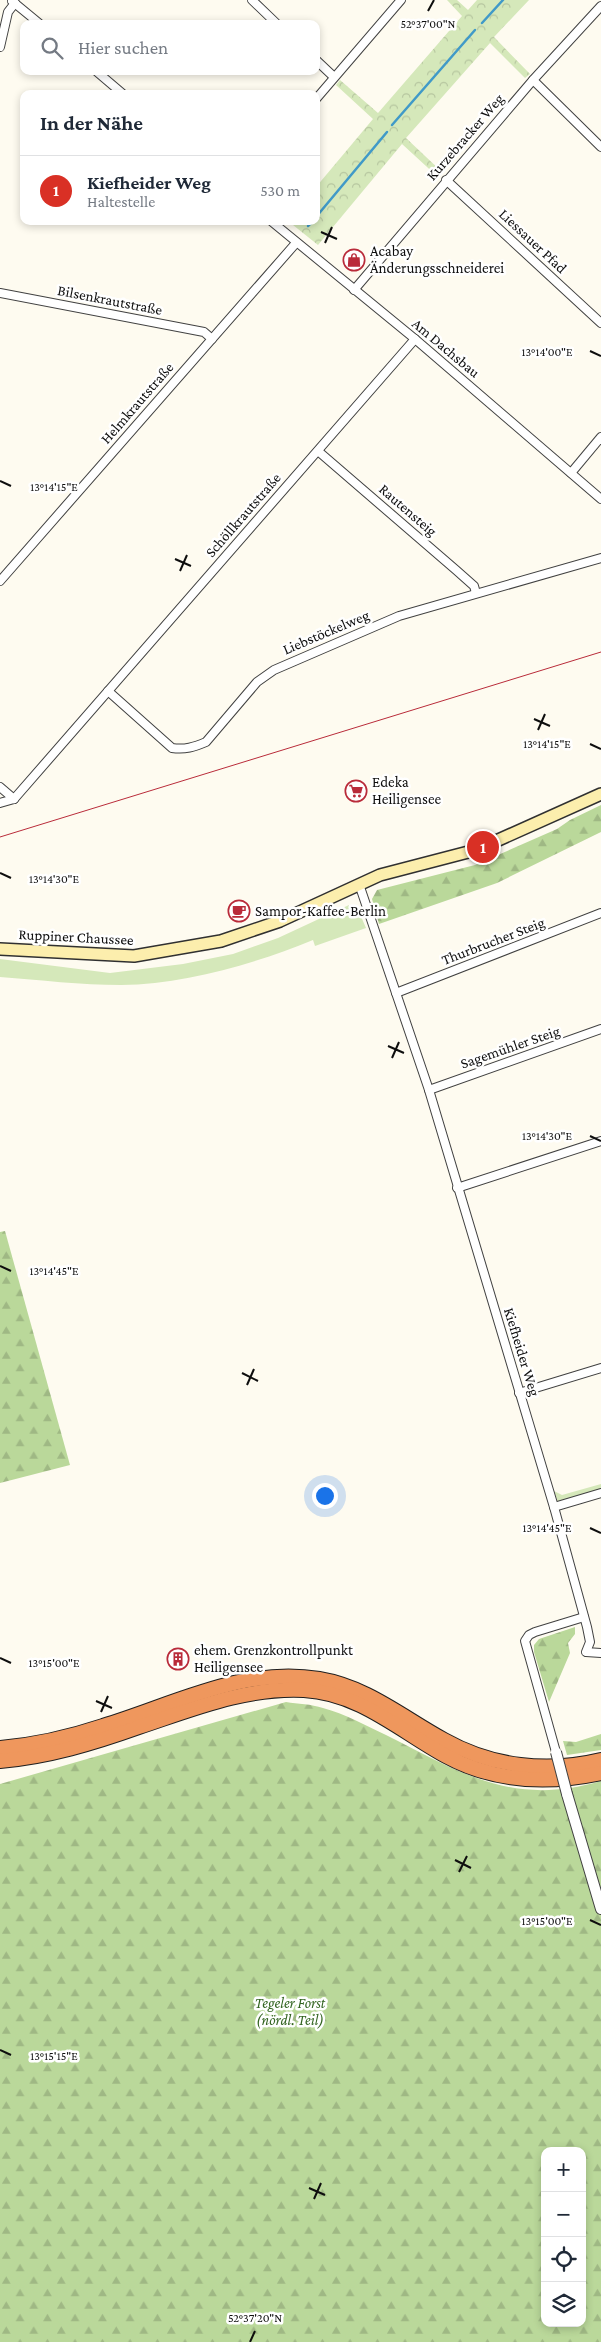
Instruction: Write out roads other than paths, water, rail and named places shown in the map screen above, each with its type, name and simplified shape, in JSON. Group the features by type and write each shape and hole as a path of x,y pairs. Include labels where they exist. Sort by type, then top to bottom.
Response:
{"highway":[{"path":"0,1748 38,1743 72,1735 222,1686 250,1680 291,1676 334,1682 360,1691 391,1706 459,1748 495,1761 538,1767 579,1765 601,1760"},
{"path":"0,1761 42,1755 82,1745 213,1702 248,1693 286,1689 322,1692 358,1704 378,1713 446,1756 480,1770 502,1776 539,1780 564,1780 601,1773"}],"main road":[{"name":"Ruppiner Chaussee","path":"0,949 124,956 187,948 221,941 262,928 380,875 476,850 601,794"}],"street":[{"path":"252,0 273,20"},
{"path":"320,94 401,0"},
{"path":"0,47 8,12 13,2 35,20"},
{"name":"Kurzebracker Weg","path":"354,290 446,180 533,80 601,6"},
{"path":"320,64 334,77"},
{"path":"101,75 118,90"},
{"path":"533,80 601,147"},
{"name":"Liessauer Pfad","path":"446,180 601,323"},
{"name":"Am Dachsbau","path":"276,225 415,339 601,499"},
{"name":"Helmkrautstraße","path":"0,581 296,243"},
{"name":"Bilsenkrautstraße","path":"0,293 204,332 212,339"},
{"name":"Schöllkrautstraße","path":"14,799 415,339"},
{"path":"570,473 601,437"},
{"name":"Rautensteig","path":"318,451 474,586 476,593"},
{"name":"Liebstöckelweg","path":"108,691 172,748 183,750 195,747 206,742 257,682 274,670 399,616 601,558"},
{"path":"0,787 14,799"},
{"path":"0,803 14,799"},
{"name":"Kiefheider Weg","path":"359,884 429,1090 554,1507 590,1642 586,1652 601,1653"},
{"name":"Thurbrucher Steig","path":"396,993 601,913"},
{"name":"Sagemühler Steig","path":"429,1090 601,1030"},
{"path":"457,1188 601,1141"},
{"path":"519,1393 601,1368"},
{"path":"554,1507 601,1493"},
{"path":"584,1617 532,1633 525,1641 601,1909"}],"waterway":[{"path":"482,23 503,0"},
{"path":"392,125 475,30"},
{"path":"320,212 387,132"}],"tram line":[{"path":"0,837 601,652"}],"place":[{"name":"Acabay Änderungsschneiderei","path":"354,260"},
{"name":"Edeka Heiligensee","path":"356,791"},
{"name":"Kiefheider Weg","path":"483,847"},
{"name":"Sampor-Kaffee-Berlin","path":"239,911"},
{"name":"ehem. Grenzkontrollpunkt Heiligensee","path":"178,1659"}],"park label":[{"name":"Tegeler Forst (nördl. Teil)","path":"290,2012"}]}
